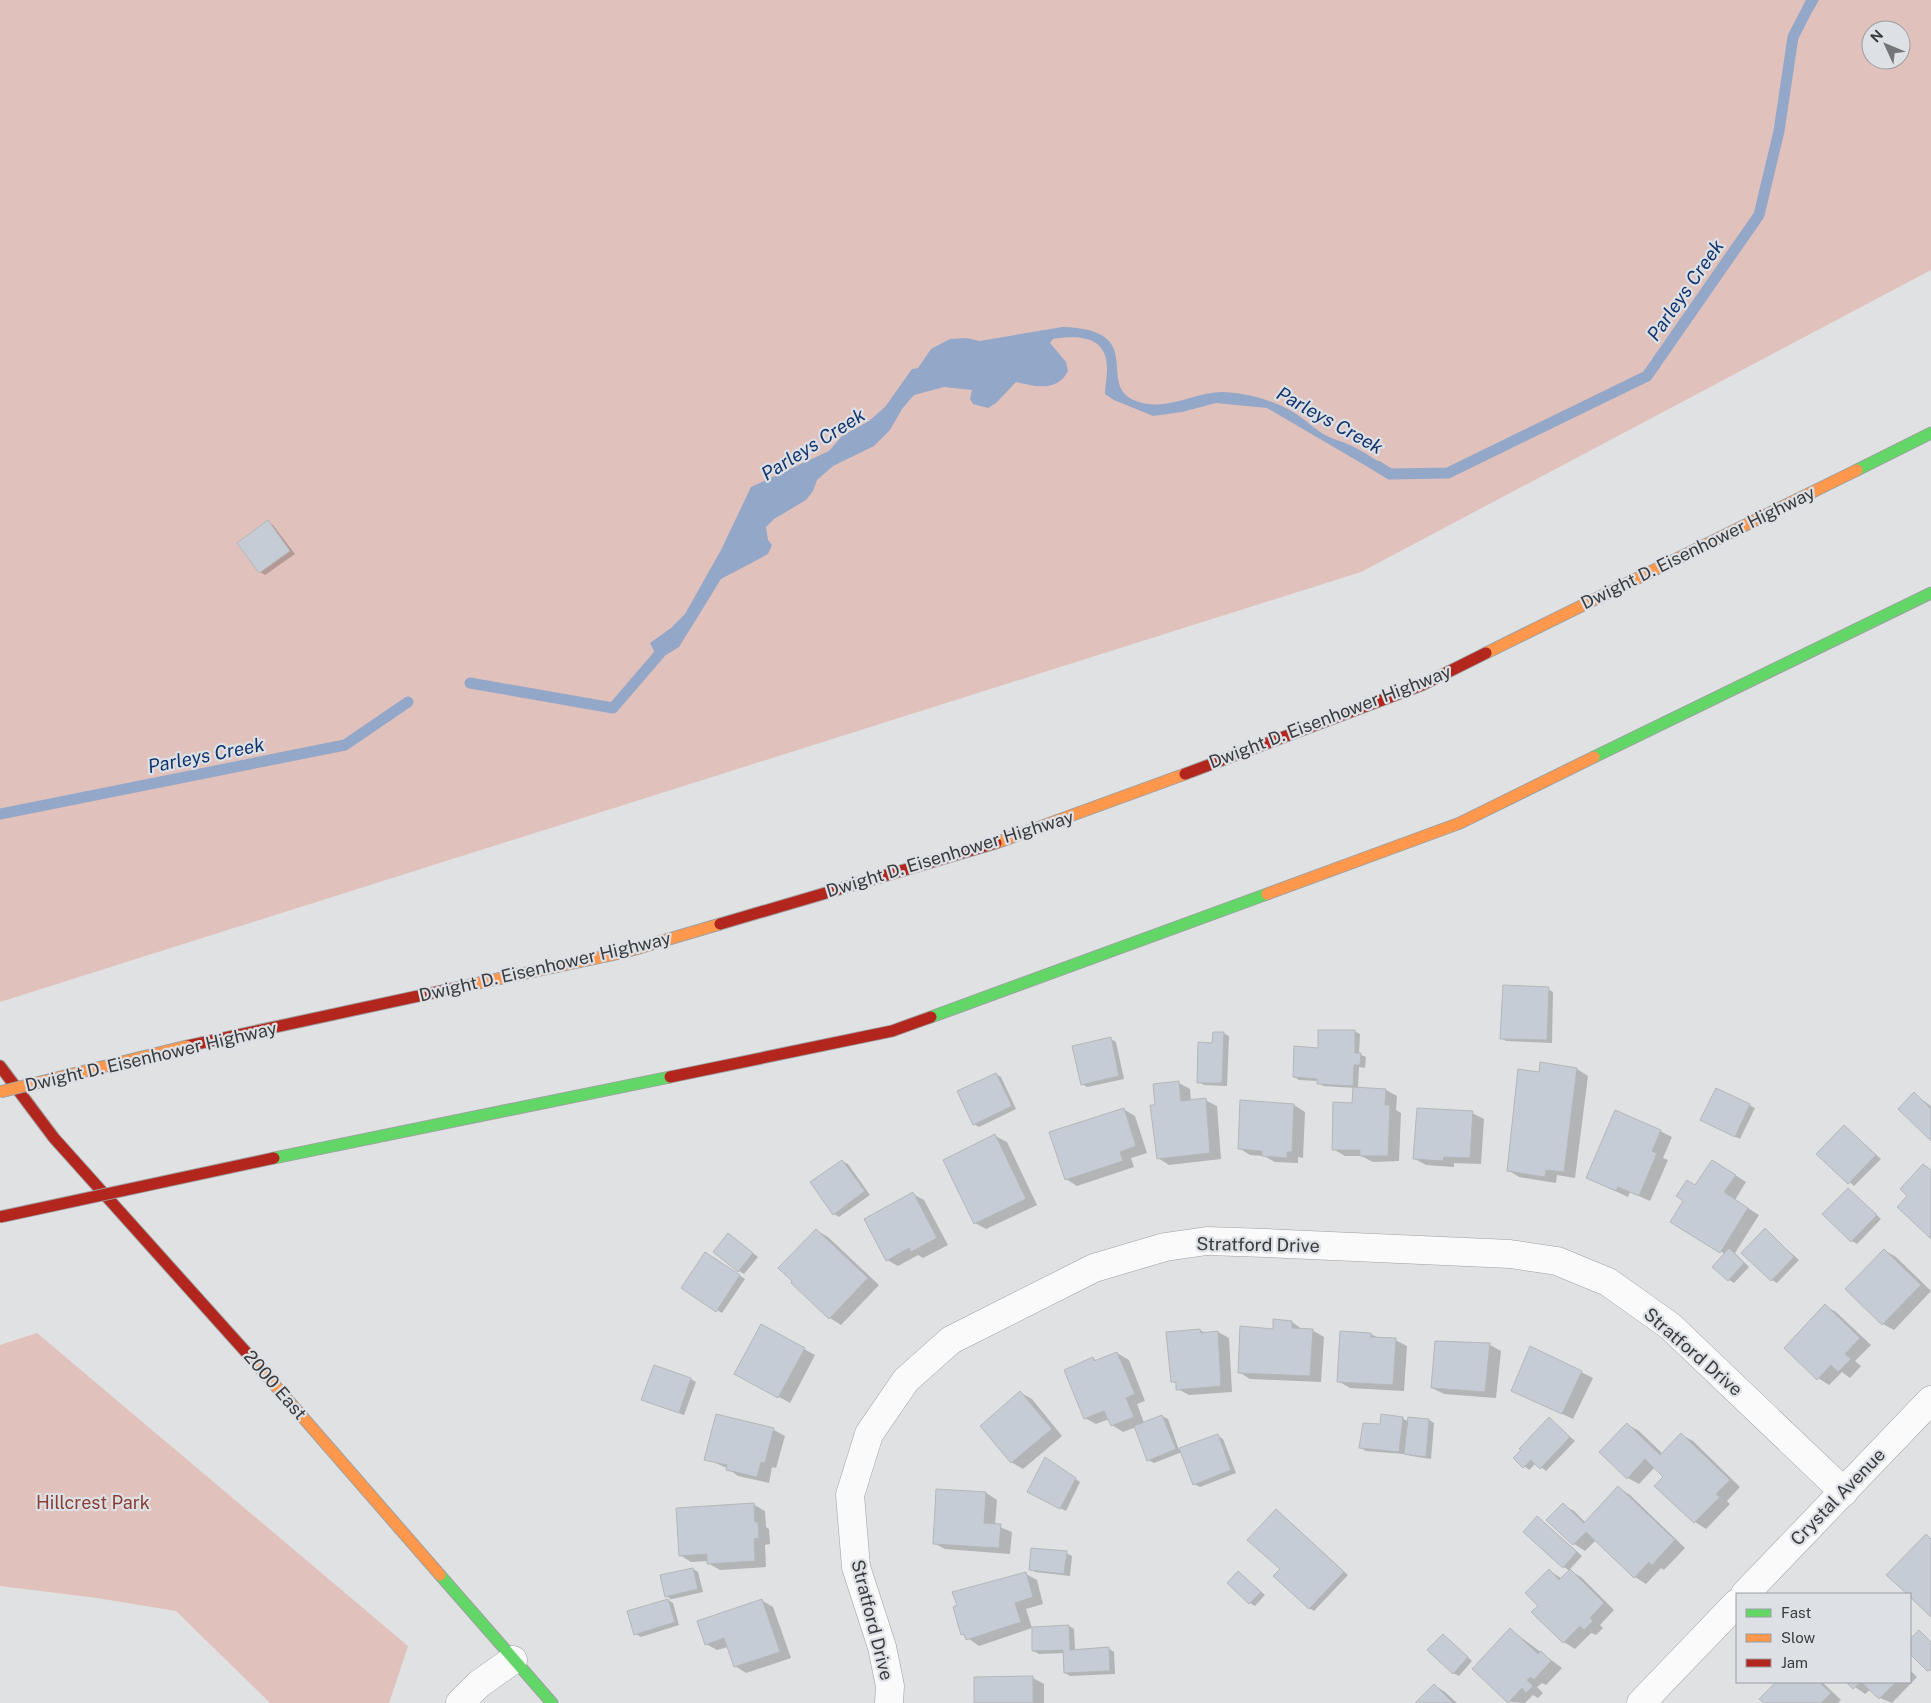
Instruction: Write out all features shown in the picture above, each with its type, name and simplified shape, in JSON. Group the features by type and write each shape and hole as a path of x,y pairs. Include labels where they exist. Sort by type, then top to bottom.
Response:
{"main road":[{"name":"Dwight D. Eisenhower Highway","path":"0,1092 187,1046 625,952 1020,836 1422,685 1931,433"},
{"path":"0,1217 274,1158 892,1031 1460,823 1931,593"},
{"name":"2000 East","path":"0,1066 54,1138 194,1292 552,1703"}],"street":[{"name":"Stratford Drive","path":"889,1703 890,1686 882,1647 856,1568 850,1495 869,1434 906,1380 950,1340 1094,1268 1165,1246 1207,1241 1266,1242 1510,1254 1557,1261 1608,1282 1670,1326 1844,1492"},
{"name":"Crystal Avenue","path":"1746,1593 1931,1400"},
{"path":"1641,1703 1736,1604"},
{"path":"460,1703 479,1684 513,1660"}],"green space":[{"path":"0,0 1931,0 1931,270 1361,572 0,1002"},
{"name":"Hillcrest Park","path":"37,1333 408,1646 389,1703 270,1703 176,1611 97,1598 0,1586 0,1345"}],"water":[{"path":"1807,0 1819,0 1796,39 1793,37"},
{"path":"1062,327 1089,330 1105,337 1113,347 1119,383 1124,393 1136,401 1147,404 1168,403 1221,392 1239,393 1268,400 1293,412 1318,431 1357,448 1391,469 1390,480 1267,408 1216,403 1182,412 1153,416 1114,400 1105,394 1106,359 1103,350 1097,344 1082,338 1053,339 1050,343 1066,362 1068,371 1058,383 1037,386 1016,382 996,403 988,408 973,404 970,399 972,390 944,387 914,395 902,409 890,430 874,446 833,466 817,480 813,491 806,500 774,519 766,527 768,540 772,545 768,554 721,579 679,647 664,656 655,653 650,643 671,628 685,614 721,550 751,487 829,451 842,436 869,421 885,407 912,369 918,368 931,349 950,339 966,338 980,341"}],"building":[{"path":"268,520 290,551 259,573 237,543"},
{"path":"1503,985 1549,987 1547,1040 1500,1039"},
{"path":"1318,1030 1355,1030 1355,1053 1361,1053 1360,1065 1354,1065 1353,1086 1317,1084 1317,1079 1293,1077 1294,1046 1318,1048"},
{"path":"1213,1032 1224,1032 1222,1083 1197,1083 1198,1042 1212,1043"},
{"path":"1111,1037 1119,1076 1081,1085 1072,1046"},
{"path":"1540,1062 1577,1068 1564,1172 1546,1170 1545,1177 1507,1171 1518,1069 1539,1072"},
{"path":"996,1073 1012,1106 973,1125 957,1091"},
{"path":"1179,1081 1181,1101 1206,1098 1210,1153 1157,1159 1150,1105 1155,1105 1153,1084"},
{"path":"1353,1087 1386,1089 1385,1105 1390,1105 1388,1156 1360,1156 1360,1150 1332,1150 1333,1102 1352,1103"},
{"path":"1716,1088 1750,1104 1735,1137 1700,1120"},
{"path":"1914,1092 1931,1109 1931,1141 1898,1109"},
{"path":"1240,1100 1294,1104 1292,1152 1287,1152 1287,1158 1262,1156 1262,1151 1238,1149"},
{"path":"1124,1108 1136,1146 1120,1152 1123,1161 1065,1180 1049,1132"},
{"path":"1417,1108 1473,1111 1470,1158 1444,1157 1443,1161 1413,1159"},
{"path":"1615,1110 1661,1130 1652,1151 1657,1153 1639,1196 1618,1187 1616,1191 1586,1178"},
{"path":"1844,1125 1876,1155 1848,1184 1816,1154"},
{"path":"995,1134 1026,1199 974,1224 943,1160"},
{"path":"842,1160 865,1191 833,1215 810,1182"},
{"path":"1712,1160 1736,1175 1724,1192 1748,1208 1720,1253 1670,1222 1683,1201 1676,1196 1687,1180 1695,1185"},
{"path":"1923,1164 1931,1170 1931,1239 1897,1207 1907,1196 1900,1189"},
{"path":"1848,1188 1877,1215 1851,1242 1822,1214"},
{"path":"913,1192 937,1238 911,1252 909,1248 886,1261 864,1219"},
{"path":"1765,1228 1794,1257 1771,1281 1741,1253"},
{"path":"816,1229 868,1278 829,1319 778,1268"},
{"path":"728,1233 753,1253 738,1272 713,1252"},
{"path":"1729,1248 1744,1263 1728,1281 1712,1267"},
{"path":"1884,1249 1921,1285 1882,1325 1845,1289"},
{"path":"705,1252 740,1275 716,1312 681,1288"},
{"path":"1825,1304 1860,1338 1845,1354 1851,1359 1838,1372 1831,1365 1817,1380 1784,1348"},
{"path":"1273,1319 1292,1321 1292,1328 1313,1329 1310,1376 1238,1373 1240,1326 1273,1329"},
{"path":"761,1324 805,1348 778,1398 734,1374"},
{"path":"1200,1329 1201,1333 1218,1331 1221,1386 1176,1390 1176,1382 1171,1382 1166,1332"},
{"path":"1340,1331 1371,1333 1371,1337 1396,1338 1393,1385 1337,1382"},
{"path":"1435,1341 1490,1343 1485,1392 1431,1388"},
{"path":"1530,1346 1582,1371 1562,1414 1511,1391"},
{"path":"1117,1352 1135,1394 1126,1398 1134,1417 1111,1426 1104,1411 1084,1419 1064,1370 1093,1357 1094,1361"},
{"path":"654,1365 691,1378 679,1413 641,1400"},
{"path":"1020,1391 1052,1429 1011,1463 980,1426"},
{"path":"716,1414 774,1428 765,1463 761,1462 757,1477 726,1470 727,1465 704,1460"},
{"path":"1381,1414 1403,1417 1399,1452 1359,1448 1363,1423 1380,1424"},
{"path":"1162,1415 1176,1449 1147,1461 1134,1426"},
{"path":"1408,1417 1429,1419 1426,1457 1404,1454"},
{"path":"1549,1417 1570,1437 1540,1469 1531,1460 1523,1468 1513,1458"},
{"path":"1627,1423 1660,1455 1681,1433 1730,1480 1716,1494 1720,1497 1694,1523 1654,1486 1663,1477 1645,1459 1627,1479 1599,1452"},
{"path":"1218,1434 1231,1470 1193,1485 1179,1448"},
{"path":"1045,1457 1076,1478 1060,1509 1027,1492"},
{"path":"1618,1486 1675,1540 1652,1565 1649,1562 1634,1578 1586,1532 1573,1545 1546,1520 1563,1503 1584,1523"},
{"path":"936,1489 986,1492 984,1523 1001,1524 999,1548 933,1544"},
{"path":"754,1503 755,1522 758,1522 759,1538 754,1539 755,1561 707,1564 707,1554 679,1556 676,1508"},
{"path":"1276,1509 1344,1572 1309,1609 1273,1576 1280,1569 1247,1540"},
{"path":"1537,1516 1577,1552 1563,1568 1523,1532"},
{"path":"1926,1534 1931,1539 1931,1617 1911,1598 1911,1593 1906,1593 1886,1575"},
{"path":"1031,1548 1067,1551 1064,1574 1029,1570"},
{"path":"693,1568 698,1589 665,1597 660,1575"},
{"path":"1549,1569 1559,1580 1570,1569 1604,1603 1590,1618 1593,1621 1584,1630 1580,1626 1563,1643 1531,1612 1538,1606 1525,1593"},
{"path":"1238,1571 1261,1592 1249,1604 1227,1583"},
{"path":"1026,1572 1033,1597 1015,1603 1021,1622 966,1640 964,1634 961,1635 953,1607 957,1605 952,1592"},
{"path":"668,1599 675,1622 634,1635 627,1611"},
{"path":"762,1599 780,1652 734,1667 724,1638 705,1645 697,1621"},
{"path":"1069,1625 1070,1650 1109,1647 1110,1671 1064,1673 1063,1650 1032,1651 1032,1627"},
{"path":"1510,1628 1538,1654 1541,1651 1551,1661 1534,1680 1531,1677 1527,1680 1533,1686 1526,1693 1522,1688 1508,1703 1472,1669"},
{"path":"1919,1630 1931,1642 1931,1670 1927,1671 1911,1655 1911,1638"},
{"path":"1443,1634 1468,1657 1453,1674 1427,1650"},
{"path":"1033,1676 1033,1703 974,1703 974,1677"},
{"path":"1775,1683 1820,1683 1831,1693 1821,1703 1764,1703 1759,1699"},
{"path":"1847,1683 1860,1683 1853,1689"},
{"path":"1862,1683 1895,1683 1879,1699"},
{"path":"1434,1684 1453,1703 1415,1703"}],"waterway":[{"name":"Parleys Creek","path":"1377,466 1390,474 1448,473 1647,376 1759,215 1779,131 1793,37 1812,0"},
{"name":"Parleys Creek","path":"470,683 613,708 668,644"},
{"name":"Parleys Creek","path":"0,814 345,745 408,702"}],"traffic: fast":[{"path":"1857,470 1931,433"},
{"path":"1594,757 1931,593"},
{"path":"931,1017 1267,894"},
{"path":"274,1158 670,1077"},
{"path":"440,1575 552,1703"}],"traffic: slow":[{"path":"1486,653 1857,470"},
{"path":"1267,894 1460,823 1594,757"},
{"path":"996,843 1185,774"},
{"path":"460,987 625,952 720,924"},
{"path":"0,1092 187,1046"},
{"path":"253,1360 440,1575"}],"traffic: jam":[{"path":"1185,774 1422,685 1486,653"},
{"path":"720,924 996,843"},
{"path":"187,1046 460,987"},
{"path":"670,1077 892,1031 931,1017"},
{"path":"0,1066 54,1138 253,1360"},
{"path":"0,1217 274,1158"}]}
